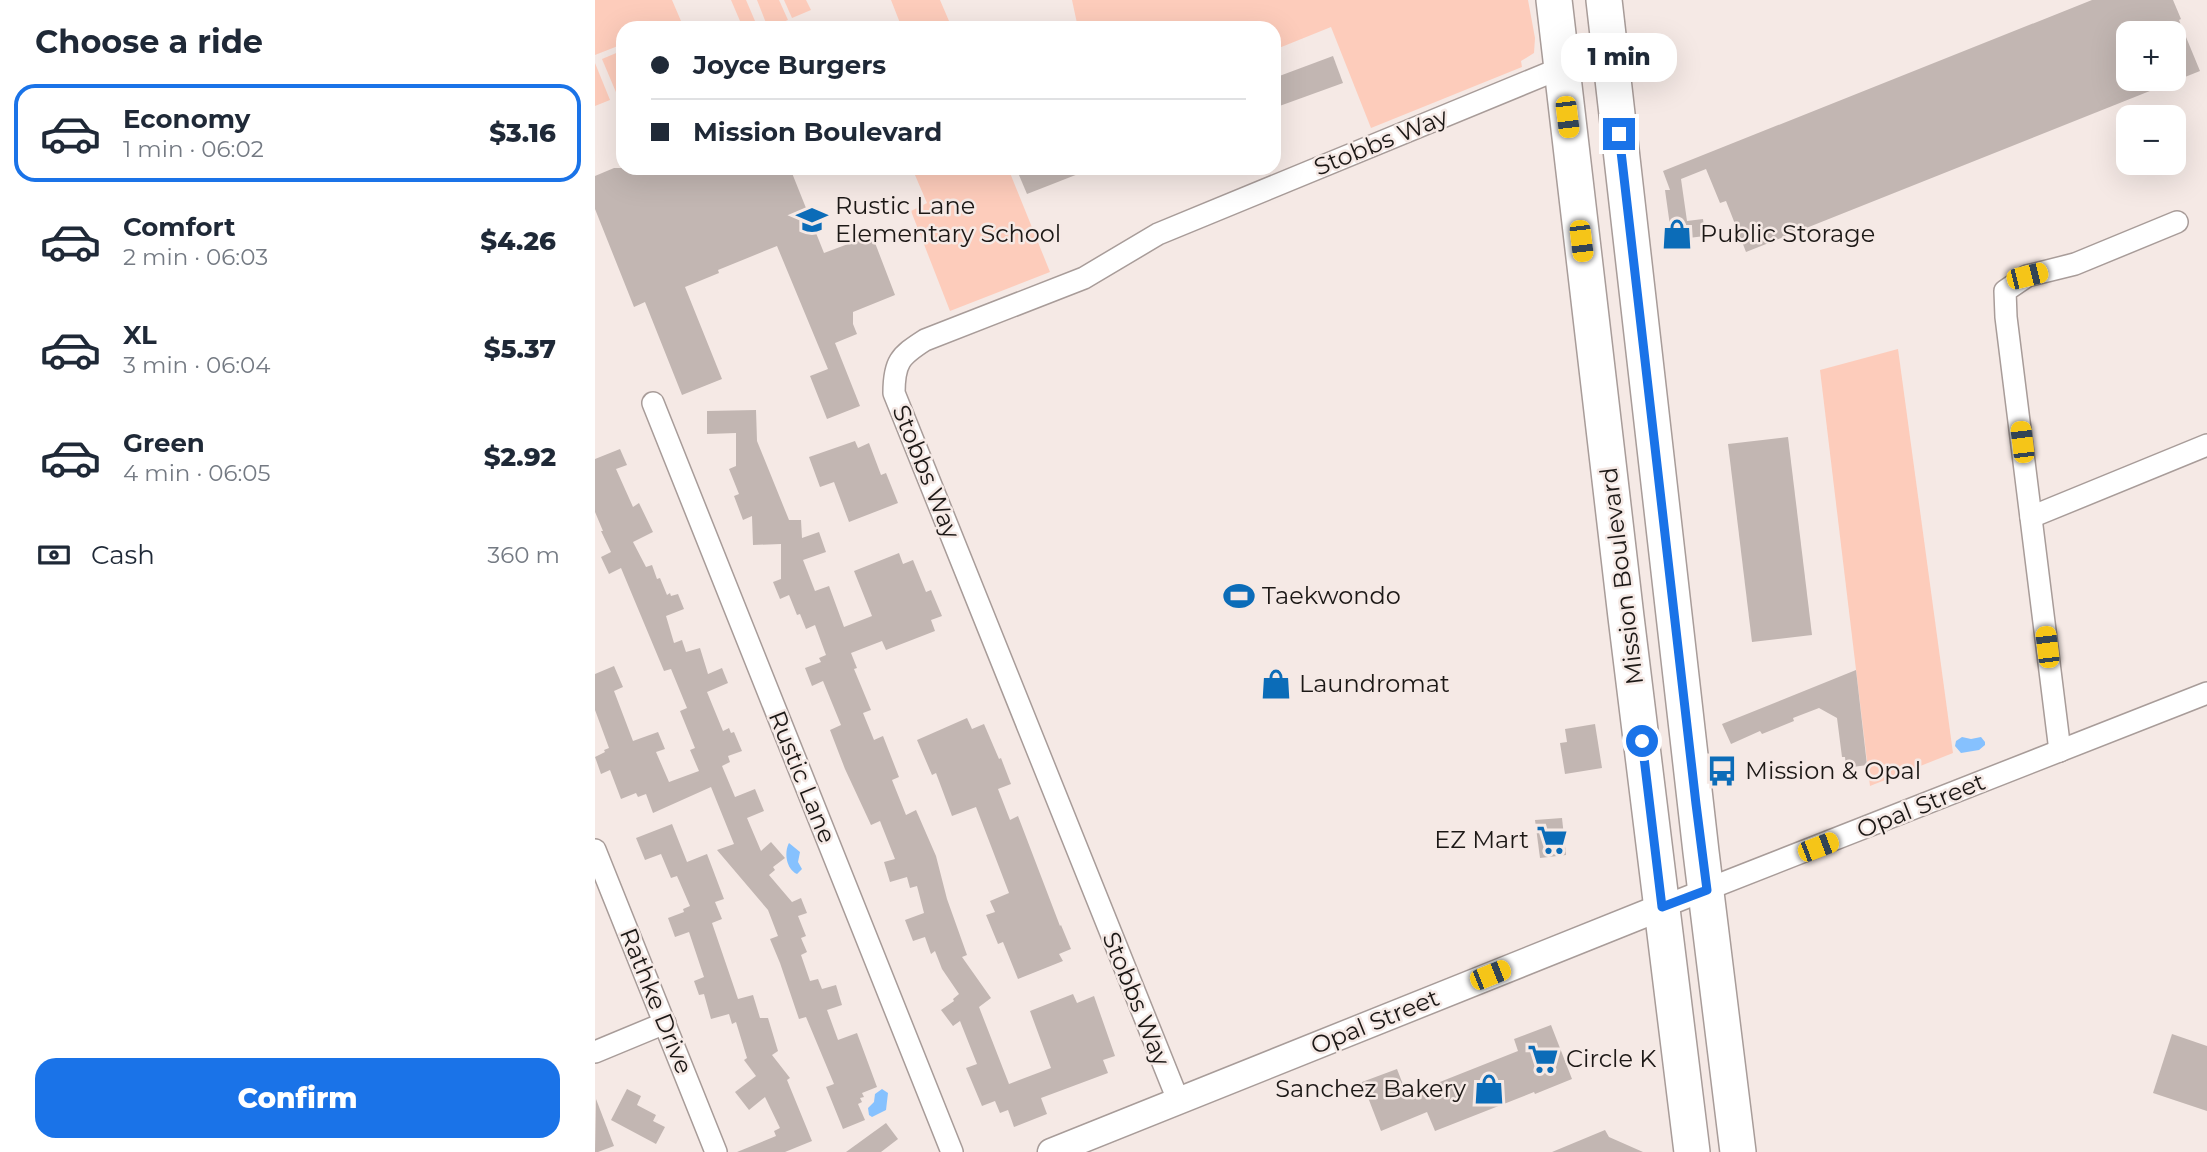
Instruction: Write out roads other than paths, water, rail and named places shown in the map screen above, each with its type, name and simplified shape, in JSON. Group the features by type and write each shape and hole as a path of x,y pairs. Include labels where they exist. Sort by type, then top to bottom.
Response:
{"main road":[{"name":"Mission Boulevard","path":"1554,0 1692,1152"},
{"name":"Mission Boulevard","path":"1604,0 1710,933 1738,1152"}],"street":[{"name":"Stobbs Way","path":"1178,1100 894,393 894,375 902,355 925,340 1084,278 1158,234 1561,68"},
{"path":"2060,751 2005,291 2027,276 2075,264 2177,222"},
{"name":"Rustic Lane","path":"653,402 952,1152"},
{"path":"2031,517 2207,445"},
{"name":"Opal Street","path":"1051,1152 1662,907 2207,694"},
{"name":"Rathke Drive","path":"595,850 716,1152"},
{"path":"595,1052 665,1023"}],"water":[{"path":"1962,737 1981,737 1985,745 1979,750 1961,753 1955,746 1956,741"},
{"path":"789,843 800,852 798,862 802,869 797,874 790,868 787,860"},
{"path":"882,1089 888,1093 886,1110 872,1117 868,1108 874,1102 875,1094"}],"place":[{"name":"Rustic Lane Elementary School","path":"812,220"},
{"name":"Public Storage","path":"1677,234"},
{"name":"Taekwondo","path":"1239,596"},
{"name":"Laundromat","path":"1276,684"},
{"name":"Mission & Opal","path":"1722,771"},
{"name":"EZ Mart","path":"1552,840"},
{"name":"Circle K","path":"1543,1059"},
{"name":"Sanchez Bakery","path":"1489,1089"}]}
